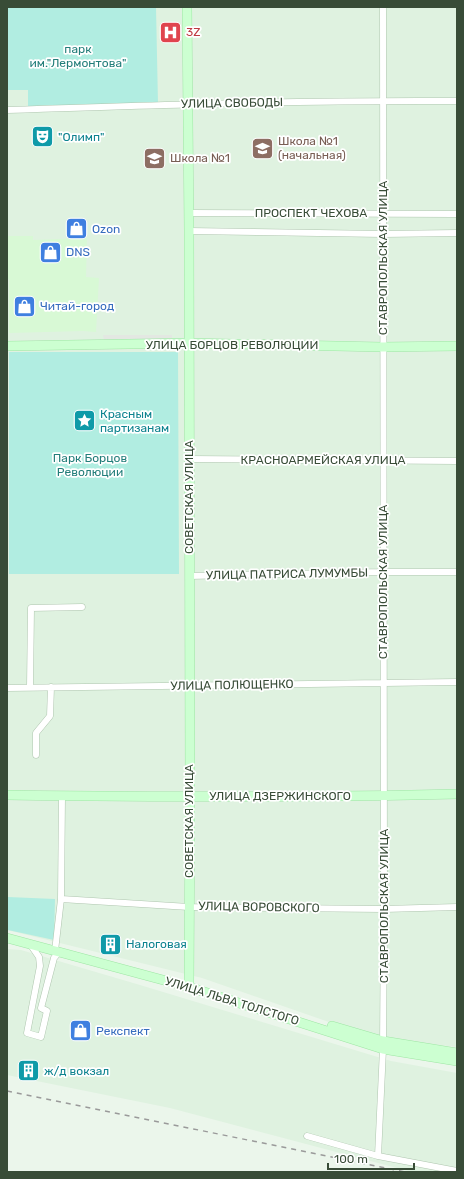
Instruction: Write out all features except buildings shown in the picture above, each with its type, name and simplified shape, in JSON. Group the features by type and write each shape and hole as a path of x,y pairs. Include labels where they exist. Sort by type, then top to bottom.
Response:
{"street":[{"name":"СОВЕТСКАЯ УЛИЦА","path":"187,7 189,231 189,986"},
{"name":"СТАВРОПОЛЬСКАЯ УЛИЦА","path":"378,1156 383,1045 384,909 382,347 384,101 383,7"},
{"name":"УЛИЦА СВОБОДЫ","path":"7,110 188,104 457,101"},
{"name":"ПРОСПЕКТ ЧЕХОВА","path":"188,213 457,214"},
{"name":"ПРОСПЕКТ ЧЕХОВА","path":"189,231 383,234 457,233"},
{"name":"УЛИЦА БОРЦОВ РЕВОЛЮЦИИ","path":"7,346 189,344 382,347 457,346"},
{"name":"КРАСНОАРМЕЙСКАЯ УЛИЦА","path":"189,459 457,461"},
{"name":"УЛИЦА ПАТРИСА ЛУМУМБЫ","path":"189,576 457,572"},
{"path":"30,687 31,608 82,607"},
{"name":"УЛИЦА ПОЛЮЩЕНКО","path":"7,688 457,682"},
{"path":"36,755 36,733 50,716 51,687"},
{"name":"УЛИЦА ДЗЕРЖИНСКОГО","path":"7,795 384,796 457,794"},
{"path":"30,944 39,957 40,966 27,1033 41,1037 47,1011 41,1008 54,958 57,952 61,899 62,796"},
{"name":"УЛИЦА ВОРОВСКОГО","path":"61,899 189,907 384,909 457,907"},
{"name":"УЛИЦА ЛЬВА ТОЛСТОГО","path":"7,938 189,986 383,1045 457,1061"},
{"name":"УЛИЦА ЛЬВА ТОЛСТОГО","path":"383,1045 457,1053"},
{"path":"307,1136 378,1156 457,1171"}],"shaded area":[{"path":"7,7 457,7 457,1047 375,1038 202,978 7,930"},
{"path":"7,236 33,236 33,240 87,238 86,277 99,278 96,332 9,333"},
{"path":"103,335 172,335 172,341 104,341"},
{"path":"7,949 21,950 391,1061 457,1073 457,1172 412,1172 170,1108 7,1075"}],"green space":[{"name":"парк им.\"Лермонтова\"","path":"7,7 156,7 158,104 28,106 28,90 7,90"},
{"name":"Парк Борцов Революции","path":"9,352 178,352 179,574 9,574"},
{"path":"8,897 55,899 54,940 8,930"}],"railway":[{"path":"7,1091 405,1172"}],"place":[{"name":"3Z","path":"171,32"},
{"name":"\"Олимп\"","path":"42,137"},
{"name":"Школа №1 (начальная)","path":"262,148"},
{"name":"Школа №1","path":"155,158"},
{"name":"Ozon","path":"77,229"},
{"name":"DNS","path":"50,252"},
{"name":"Читай-город","path":"24,306"},
{"name":"Красным партизанам","path":"85,421"},
{"name":"Налоговая","path":"110,944"},
{"name":"Рекспект","path":"81,1031"},
{"name":"ж/д вокзал","path":"29,1071"}]}
